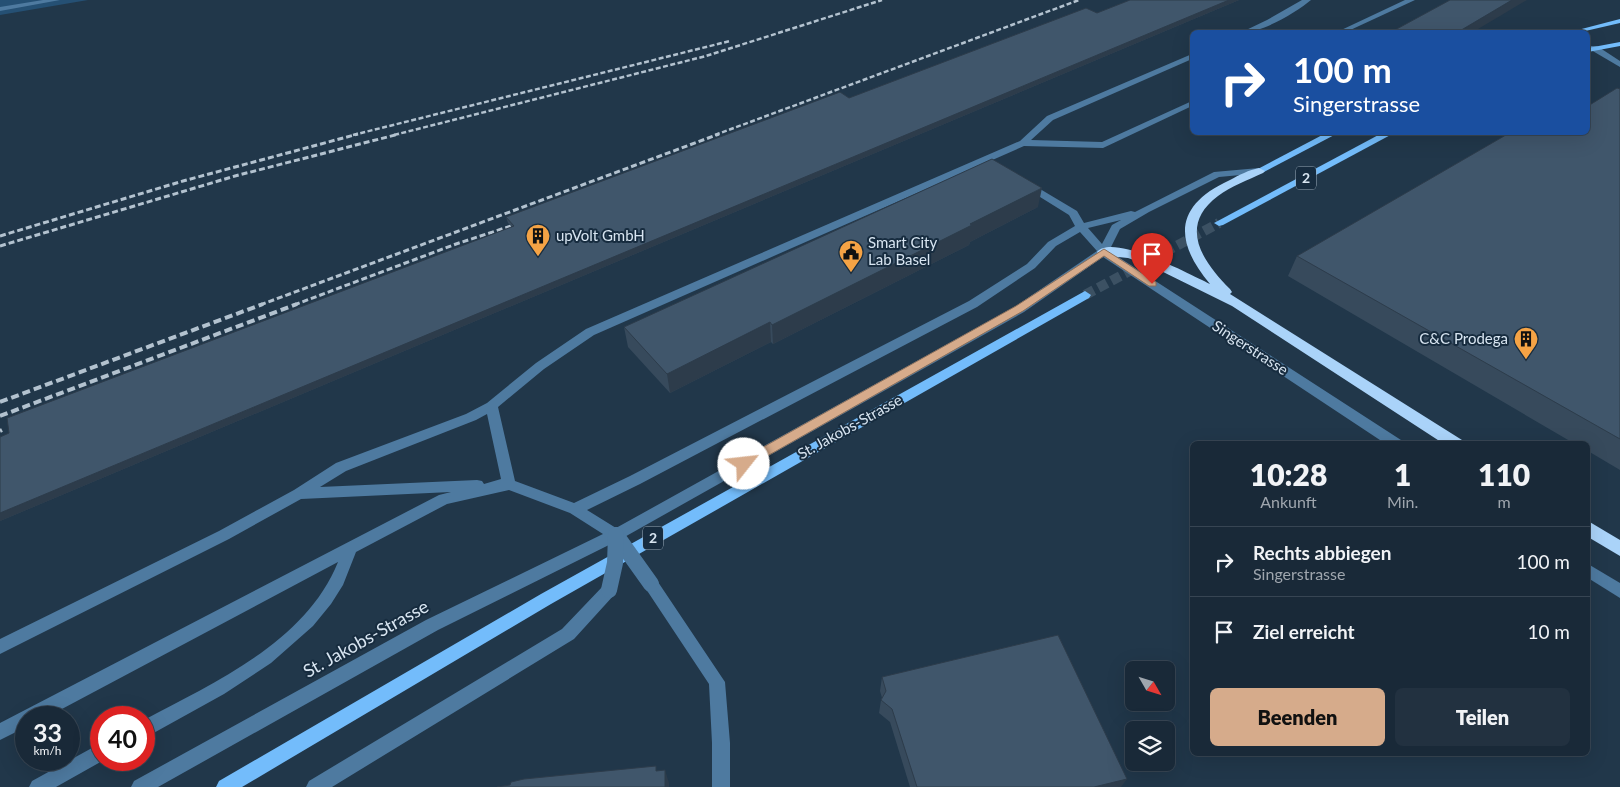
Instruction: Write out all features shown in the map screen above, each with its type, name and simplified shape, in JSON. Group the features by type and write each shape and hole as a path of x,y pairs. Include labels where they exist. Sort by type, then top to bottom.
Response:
{"highway":[{"path":"1237,303 1215,283 1196,257 1190,238 1190,222 1202,205 1214,193 1259,171"},
{"path":"1104,252 1130,254 1156,263 1237,303 1451,441"},
{"path":"1590,529 1620,549"}],"main road":[{"path":"1582,30 1620,20"},
{"path":"1591,49 1620,44"},
{"path":"1259,171 1330,135"},
{"name":"2","path":"1219,223 1386,135"},
{"name":"St. Jakobs-Strasse","path":"225,787 546,598 1085,295"}],"street":[{"path":"0,10 56,0"},
{"path":"1251,30 1270,22 1307,0"},
{"path":"1345,30 1411,0"},
{"path":"1591,49 1620,65"},
{"path":"0,647 224,535 299,494 341,467 471,418 491,406 540,366 590,332 989,162 1023,143 1050,118 1190,57"},
{"path":"1023,143 1104,144 1190,103"},
{"path":"1104,252 1116,227 1145,210 1217,174 1259,171"},
{"name":"Singerstrasse","path":"1017,179 1073,213 1081,227 1104,252 1391,441"},
{"path":"575,509 635,480 973,304 1030,266 1052,244 1081,227 1145,210"},
{"name":"St. Jakobs-Strasse","path":"140,787 432,624 616,535 1020,308 1104,252"},
{"path":"491,406 509,484"},
{"path":"50,706 444,499 509,484"},
{"path":"299,494 509,484 575,509 616,535 717,682 721,744 721,787"},
{"path":"315,787 568,634 609,590 615,567 616,535"},
{"path":"155,723 248,671 279,649 305,625 327,598 341,573 350,547"},
{"path":"1590,571 1620,591"},
{"path":"0,732 15,724"},
{"path":"38,787 90,758"}],"shaded area":[{"path":"0,0 88,0 0,15"}],"building":[{"name":"upVolt GmbH","path":"1130,0 1229,0 0,513 0,437 9,433 7,418 514,226 506,217 840,92 849,98 1086,8 1097,13"},
{"path":"1450,0 1512,0 1461,30 1395,30"},
{"name":"C&C Prodega","path":"1617,88 1620,89 1620,439 1297,256 1506,135 1590,135 1590,105"},
{"path":"992,159 1042,188 772,325 770,322 667,374 624,327"},
{"path":"1058,635 1127,779 1094,787 917,787 892,709 881,700 886,691 882,677"},
{"path":"656,766 656,771 665,770 665,787 497,787 510,785 511,782 524,779"}],"tunnel":[{"path":"1085,295 1219,223"}],"railway":[{"path":"394,135 706,56 882,0"},
{"path":"715,135 1079,0"},
{"path":"353,135 730,41"},
{"path":"0,236 183,181 358,134"},
{"path":"0,246 235,176 399,134"},
{"path":"260,305 719,134"},
{"path":"294,305 456,244 511,226"},
{"path":"0,402 263,304"},
{"path":"0,416 297,304"}],"place":[{"name":"upVolt GmbH","path":"538,257"},
{"name":"Smart City Lab Basel","path":"851,273"},
{"name":"C&C Prodega","path":"1526,360"}],"route":[{"path":"744,464 1020,308 1104,252 1152,284"}]}
